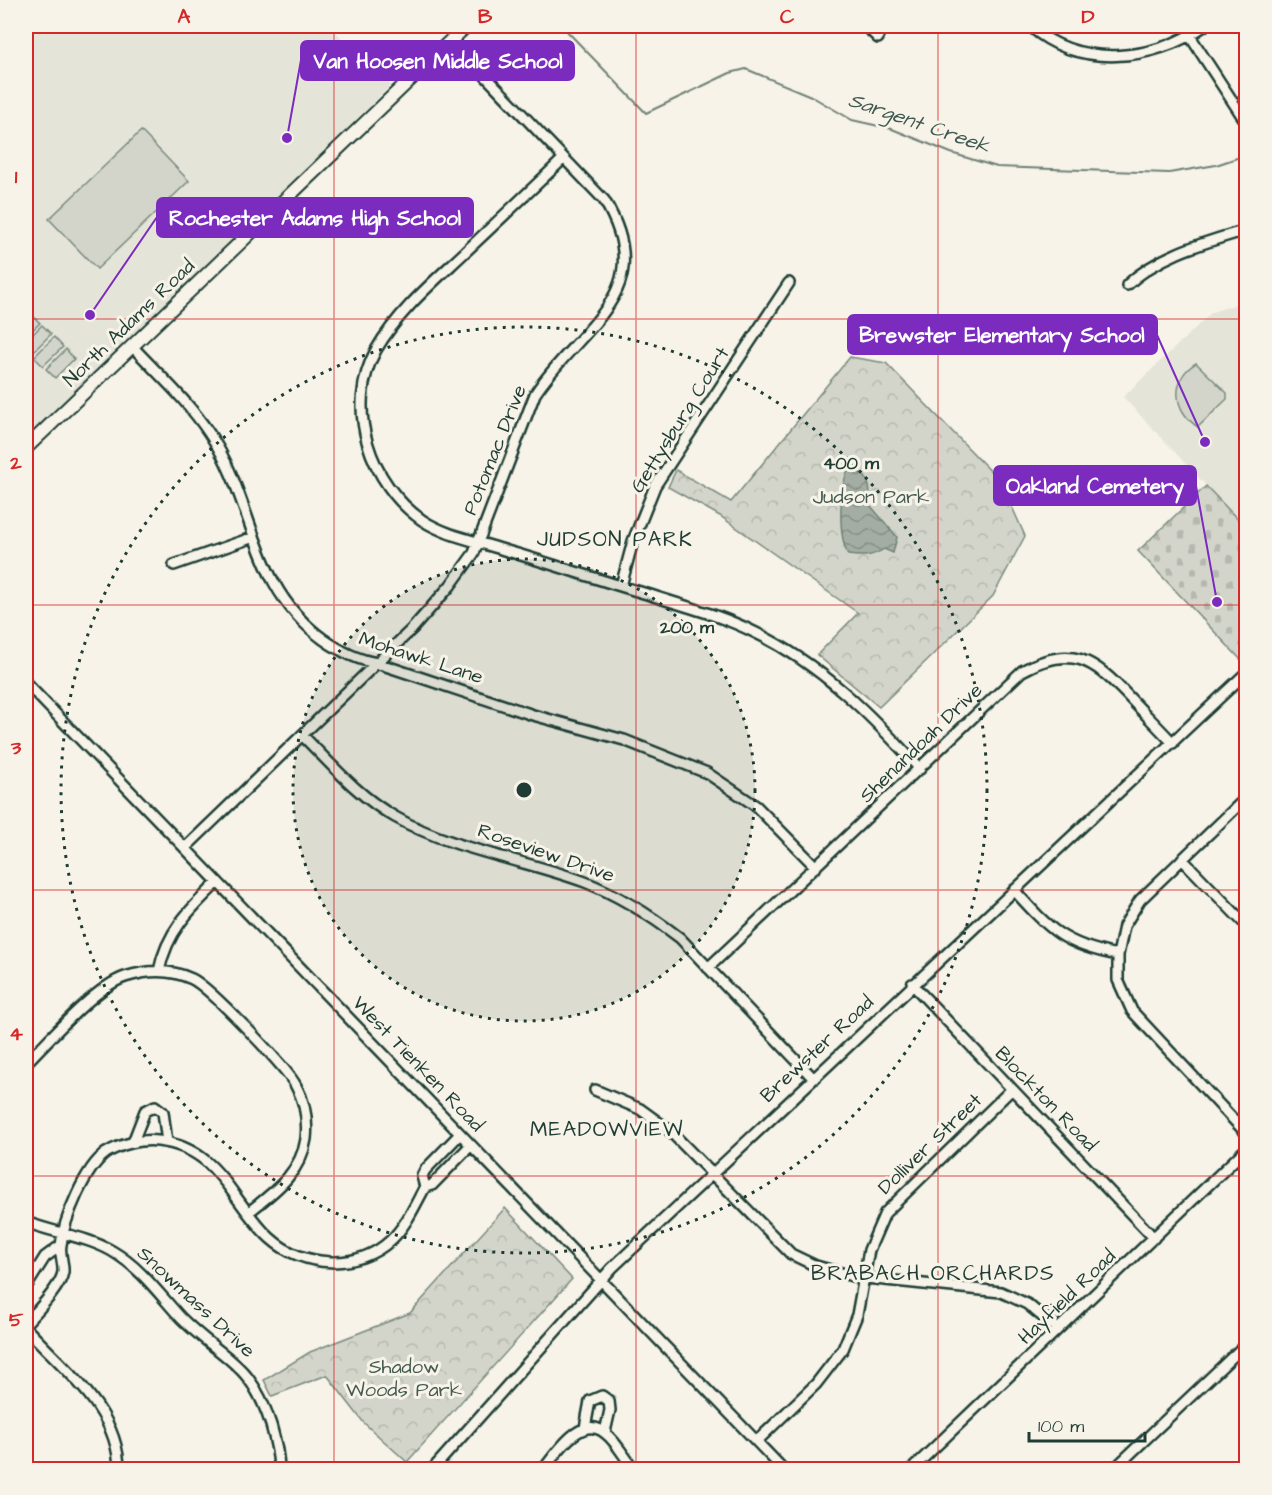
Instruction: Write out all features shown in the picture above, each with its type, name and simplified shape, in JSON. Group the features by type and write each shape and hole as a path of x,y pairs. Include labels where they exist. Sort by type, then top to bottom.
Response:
{"main road":[{"name":"North Adams Road","path":"26,448 466,26"}],"street":[{"path":"866,26 878,38"},
{"path":"1030,26 1042,29 1068,48 1095,54 1123,55 1145,53 1190,36 1204,26"},
{"path":"1190,36 1246,122"},
{"name":"Potomac Drive","path":"185,848 436,604 477,543 535,394 547,375 604,312 623,275 622,243 612,213 604,200 451,40"},
{"path":"563,159 399,317 371,362 363,394 366,440 380,475 392,492 423,521 477,543 727,619 805,662 852,697 920,769"},
{"path":"1127,285 1143,270 1157,262 1246,230"},
{"name":"Gettysburg Court","path":"621,586 633,541 656,486 789,283"},
{"name":"Mohawk Lane","path":"133,347 188,406 209,433 230,474 274,586 299,619 343,651 362,661 377,663 533,715 624,740 707,773 756,806 816,867"},
{"path":"174,565 254,537"},
{"name":"Shenandoah Drive","path":"708,968 1023,671 1055,657 1092,662 1106,673 1173,743"},
{"name":"Brewster Road","path":"437,1468 601,1281 912,984 1246,674"},
{"name":"West Tienken Road","path":"26,683 784,1470"},
{"name":"Roseview Drive","path":"303,735 363,794 396,818 439,837 582,881 628,901 680,938 813,1078"},
{"path":"1246,798 1182,859 1130,914 1120,938 1118,955 1118,980 1132,1011 1246,1133"},
{"path":"1182,859 1246,925"},
{"path":"159,971 165,947 175,928 218,882"},
{"path":"1014,890 1062,938 1090,950 1118,955"},
{"path":"26,1063 104,989 124,977 159,971 193,979 207,989 295,1083 305,1104 306,1140 292,1173 249,1212"},
{"name":"Blockton Road","path":"912,984 1154,1238"},
{"name":"Dolliver Street","path":"757,1441 832,1365 857,1315 872,1240 885,1213 1012,1089"},
{"path":"596,1090 622,1100 656,1118 791,1254 824,1269 863,1277 1001,1292 1027,1304 1058,1329"},
{"path":"133,1143 145,1111 155,1106 163,1112 167,1142"},
{"path":"26,1323 44,1302 63,1273 60,1246 78,1193 90,1169 106,1154 133,1143 152,1140 179,1143 197,1152 270,1238 298,1256 318,1261 345,1262 378,1250 391,1240 411,1213 425,1187 422,1176 425,1170 460,1134"},
{"path":"425,1187 432,1185 471,1145"},
{"name":"Hayfield Road","path":"911,1470 1246,1149"},
{"name":"Snowmass Drive","path":"26,1222 111,1250 127,1260 184,1320 242,1369 252,1380 264,1406 276,1442 279,1470"},
{"path":"26,1287 45,1257 60,1246"},
{"path":"26,1328 104,1413 118,1447 119,1470"},
{"path":"1113,1470 1246,1344"},
{"path":"585,1428 590,1401 602,1396 609,1401 610,1410 605,1432"},
{"path":"543,1470 580,1430 585,1428 595,1428 605,1432 636,1470"}],"shaded area":[{"path":"26,26 329,26 391,85 26,439"},
{"path":"1246,301 1246,528 1123,397 1212,312"}],"green space":[{"path":"141,131 189,181 97,269 49,219"},
{"path":"31,314 40,323 26,336 26,319"},
{"path":"42,325 51,334 31,354 26,348 26,341"},
{"path":"54,337 63,347 43,366 34,357"},
{"path":"66,349 74,359 55,378 46,369"},
{"name":"Judson Park","path":"850,357 886,363 1001,482 1025,536 993,596 879,707 817,655 858,613 720,516 668,487 676,470 731,502"},
{"path":"1196,363 1227,393 1227,399 1198,427 1183,412 1178,395 1182,378"},
{"path":"1206,486 1246,528 1246,665 1138,551"},
{"name":"Shadow Woods Park","path":"505,1208 572,1279 407,1462 364,1423 327,1375 272,1396 264,1380 310,1352 410,1313"}],"water":[{"path":"848,470 860,473 867,481 870,505 897,537 893,553 884,549 867,556 848,555 841,525 841,500"}],"waterway":[{"name":"Sargent Creek","path":"562,26 646,113 730,73 746,69 811,96 852,120 892,129 951,153 997,167 1169,173 1216,165 1246,155"}],"place":[{"name":"Van Hoosen Middle School","path":"287,138"},
{"name":"Rochester Adams High School","path":"90,315"},
{"name":"Brewster Elementary School","path":"1205,442"},
{"name":"Oakland Cemetery","path":"1217,602"}],"district":[{"name":"JUDSON PARK","path":"615,539"},
{"name":"MEADOWVIEW","path":"607,1129"},
{"name":"BRABACH ORCHARDS","path":"933,1273"}]}
